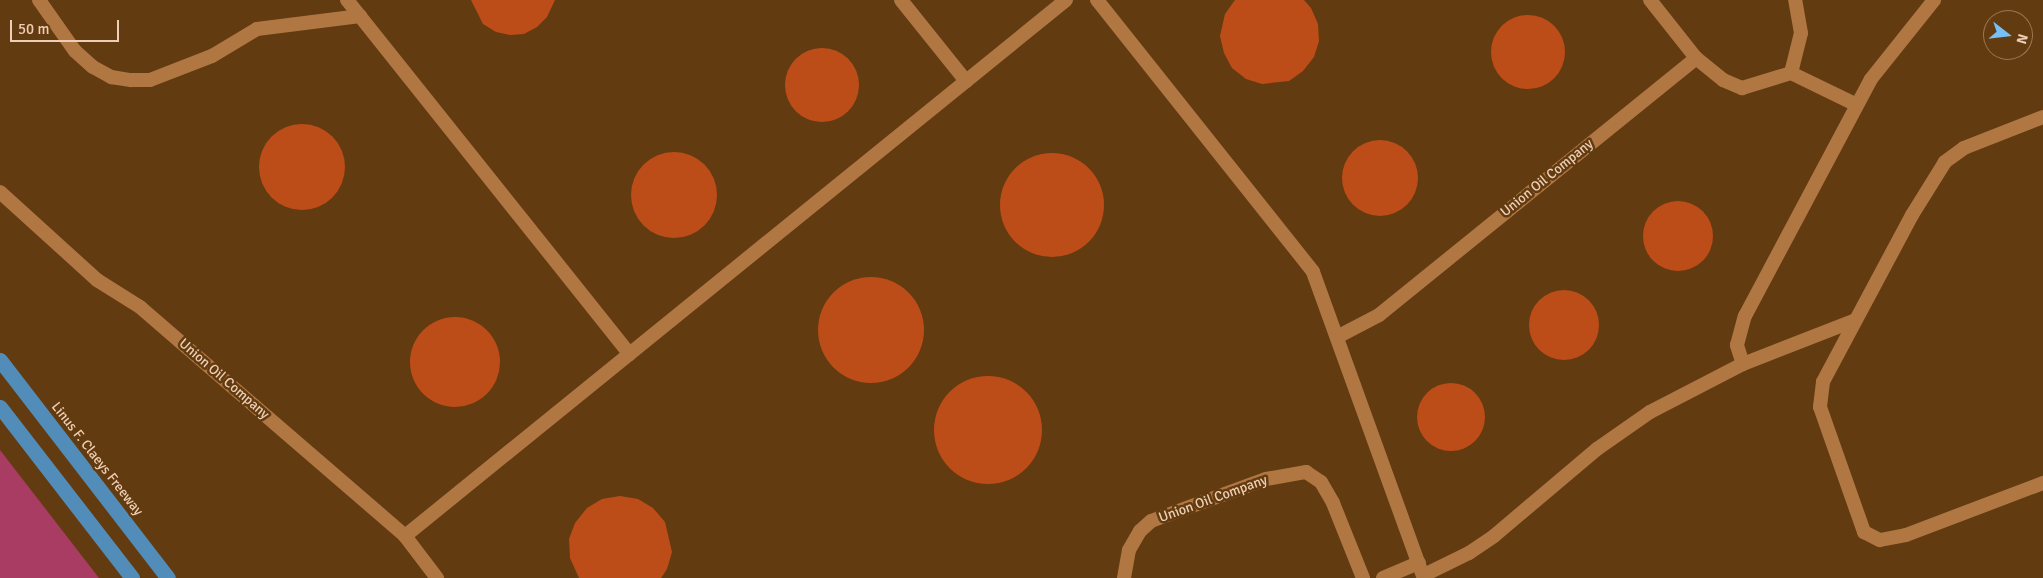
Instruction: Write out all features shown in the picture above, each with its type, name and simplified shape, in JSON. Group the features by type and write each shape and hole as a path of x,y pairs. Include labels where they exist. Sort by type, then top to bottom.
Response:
{"highway":[{"name":"Linus F. Claeys Freeway","path":"0,360 168,578"},
{"path":"0,408 132,578"}],"street":[{"path":"39,0 75,51 93,67 111,77 131,80 150,80 212,56 258,29 360,16"},
{"path":"347,0 630,354"},
{"path":"901,0 966,81"},
{"path":"406,536 1066,0"},
{"path":"1098,0 1313,272 1422,572"},
{"path":"1650,0 1696,58 1723,80 1742,88 1791,73 1857,105"},
{"path":"1791,73 1801,33 1795,0"},
{"path":"1743,364 1737,345 1745,316 1871,79 1934,0"},
{"name":"Union Oil Company","path":"1337,337 1379,315 1696,58"},
{"path":"2043,117 1964,148 1945,162 1912,215 1823,382 1820,407 1864,532 1880,540 1906,535 2043,483"},
{"name":"Union Oil Company","path":"0,192 97,280 140,307 406,536 437,578"},
{"path":"1383,578 1422,572 1469,553 1494,536 1597,449 1650,412 1743,364 1856,320"},
{"name":"Union Oil Company","path":"1124,578 1129,550 1140,531 1152,521 1266,479 1306,472 1321,482 1333,503 1363,578"}],"shaded area":[{"path":"0,450 99,578 0,578"}],"building":[{"path":"471,0 555,0 547,17 537,27 524,34 510,35 496,32 483,24"},
{"path":"1235,0 1304,0 1311,8 1318,24 1319,41 1314,57 1303,71 1289,81 1262,84 1246,79 1232,68 1224,53 1220,36 1225,14"},
{"path":"1528,15 1549,21 1559,31 1565,52 1559,73 1549,83 1528,89 1507,83 1497,73 1491,52 1497,31 1507,21"},
{"path":"822,48 836,51 848,59 856,71 859,85 856,99 848,111 836,119 822,122 808,119 796,111 788,99 785,85 788,71 796,59 808,51"},
{"path":"294,124 310,124 319,127 333,136 342,150 345,167 342,184 333,198 319,207 310,210 294,210 278,203 266,191 259,175 259,159 266,143 278,131"},
{"path":"1380,140 1394,143 1407,151 1415,164 1418,178 1415,192 1407,205 1394,213 1380,216 1366,213 1353,205 1345,192 1342,178 1345,164 1353,151 1366,143"},
{"path":"674,152 690,156 704,165 713,179 717,195 713,211 704,225 690,234 674,238 658,234 644,225 635,211 631,195 635,179 644,165 658,156"},
{"path":"1052,153 1072,157 1089,168 1100,185 1104,205 1100,225 1089,242 1072,253 1052,257 1032,253 1015,242 1004,225 1000,205 1004,185 1015,168 1032,157"},
{"path":"1685,201 1698,207 1707,216 1711,222 1713,236 1711,250 1703,261 1692,269 1671,271 1664,269 1653,261 1645,250 1643,229 1645,222 1653,211 1664,203"},
{"path":"871,277 891,281 908,293 920,310 924,330 920,350 908,367 891,379 871,383 851,379 834,367 822,350 818,330 822,310 834,293 851,281"},
{"path":"1571,290 1584,296 1593,305 1597,311 1599,325 1597,339 1589,350 1578,358 1557,360 1550,358 1539,350 1531,339 1529,318 1531,311 1539,300 1550,292"},
{"path":"455,317 472,321 487,330 496,345 500,362 496,379 487,394 472,403 455,407 438,403 423,394 414,379 410,362 414,345 423,330 438,321"},
{"path":"988,376 1009,380 1026,392 1038,409 1042,430 1038,451 1026,468 1009,480 988,484 967,480 950,468 938,451 934,430 938,409 950,392 967,380"},
{"path":"1444,383 1458,383 1470,388 1480,398 1485,410 1485,424 1480,436 1470,446 1458,451 1444,451 1432,446 1422,436 1417,424 1417,410 1422,398 1432,388"},
{"path":"620,496 638,499 653,508 665,522 672,552 667,569 661,578 579,578 570,558 569,539 575,523 587,508 602,499"}]}
